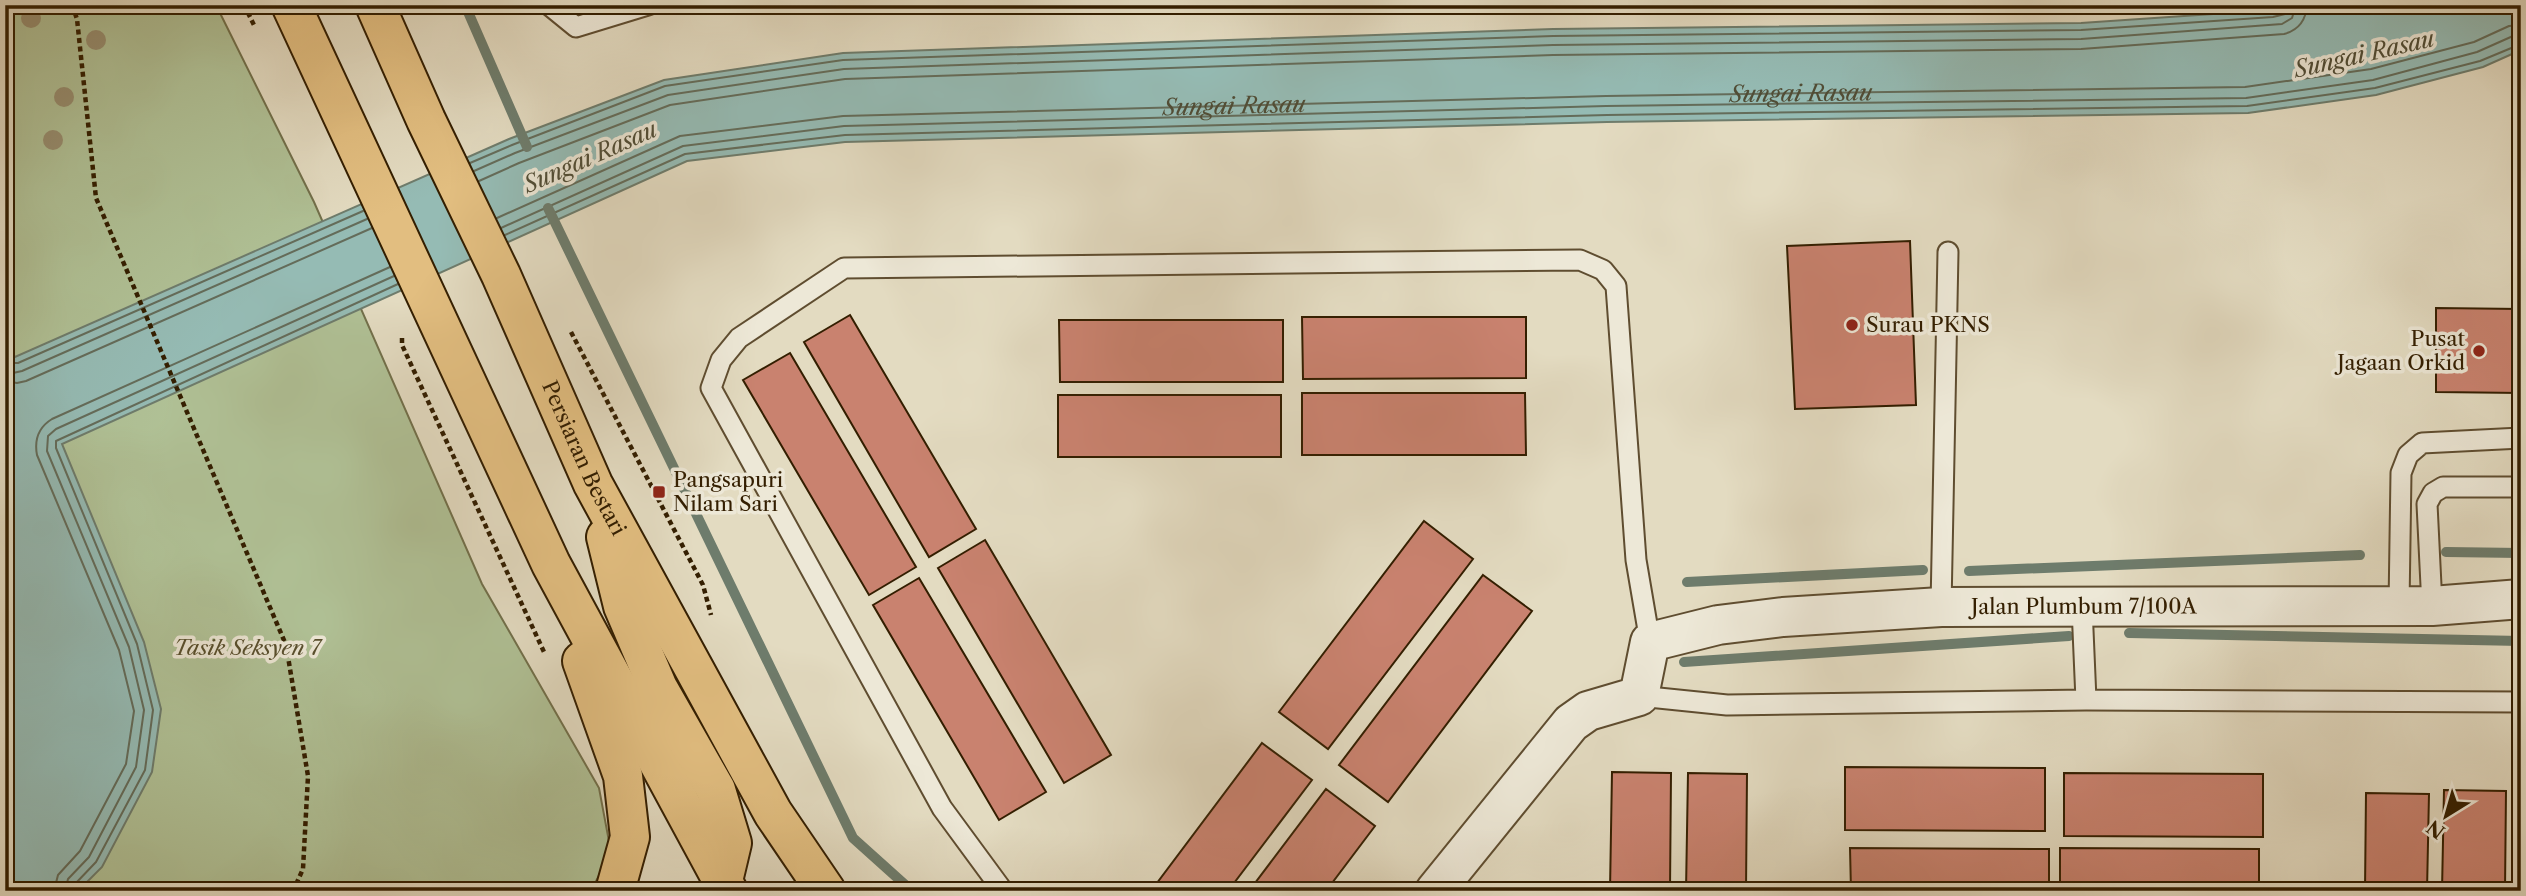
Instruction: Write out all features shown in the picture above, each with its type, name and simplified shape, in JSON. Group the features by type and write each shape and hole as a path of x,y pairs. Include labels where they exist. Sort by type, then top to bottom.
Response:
{"main road":[{"path":"291,5 551,564 725,888"},
{"name":"Persiaran Bestari","path":"375,5 426,120 501,275 593,484 773,813 826,891"},
{"path":"593,484 623,606 659,688 716,790 732,843 725,888"},
{"path":"551,564 590,687 623,776 630,836 615,891"}],"street":[{"name":"Jalan Plumbum 7/100A","path":"1650,642 1718,625 1783,617 1941,607 2416,606 2521,599"},
{"path":"1434,891 1571,723 1588,711 1639,696 1650,642"}],"lane":[{"path":"549,5 576,27 648,5"},
{"path":"1941,607 1948,251"},
{"path":"1003,891 942,808 711,388 721,360 739,338 845,268 1580,260 1603,270 1616,286 1636,560 1650,642"},
{"path":"2416,606 2401,473 2408,455 2422,443 2521,438"},
{"path":"2416,606 2427,504 2433,493 2443,487 2521,488"},
{"path":"2082,607 2087,700"},
{"path":"1639,696 1727,705 2087,700 2521,702"}],"path":[{"path":"72,5 77,19 96,198 286,645 308,776 303,869 293,891"},
{"path":"565,320 703,584 713,622"},
{"path":"402,334 402,345 546,657"}],"green space":[{"name":"Tasik Seksyen 7","path":"5,5 216,5 314,202 482,584 599,788 611,852 591,891 5,891"}],"water":[{"name":"Sungai Rasau","path":"2303,5 2521,5 2521,50 2483,67 2376,95 2248,113 1607,122 845,142 687,161 62,444 144,642 161,709 152,772 102,867 78,891 5,891 5,341 15,357 509,139 664,80 843,53 1553,29 2081,23 2272,10"}],"building":[{"path":"1910,241 1916,405 1795,409 1787,246"},
{"name":"Pusat Jagaan Orkid","path":"2436,308 2521,309 2521,393 2436,392"},
{"path":"850,315 976,529 929,557 804,342"},
{"path":"1302,317 1526,317 1526,378 1303,379"},
{"path":"1059,320 1283,320 1283,382 1060,382"},
{"path":"790,353 916,567 869,595 743,380"},
{"path":"1302,393 1525,393 1526,455 1302,455"},
{"path":"1058,395 1281,395 1281,457 1058,457"},
{"path":"1424,521 1473,559 1328,749 1279,712"},
{"path":"985,540 1111,755 1064,783 938,568"},
{"path":"1483,575 1532,611 1388,802 1339,765"},
{"path":"919,578 1046,792 999,820 873,605"},
{"path":"1262,743 1312,780 1228,891 1151,891"},
{"path":"1845,767 2045,768 2045,831 1845,830"},
{"path":"1612,772 1671,773 1670,891 1610,891"},
{"path":"1688,773 1747,774 1746,891 1686,891"},
{"path":"2064,773 2263,774 2263,837 2064,836"},
{"path":"1326,789 1375,826 1326,891 1249,891"},
{"path":"2444,790 2506,791 2505,891 2442,891"},
{"path":"2366,793 2429,794 2427,891 2365,891"},
{"path":"1850,848 2049,849 2049,891 1851,891"},
{"path":"2060,848 2259,849 2259,891 2060,891"}],"waterway":[{"path":"465,5 527,147"},
{"path":"548,208 853,838 912,891"},
{"path":"2446,552 2521,553"},
{"path":"1969,571 2360,555"},
{"path":"1687,582 1923,570"},
{"path":"2129,633 2521,641"},
{"path":"1684,662 2069,636"}],"place":[{"name":"Surau PKNS","path":"1852,325"},
{"name":"Pusat Jagaan Orkid","path":"2479,351"},
{"name":"Pangsapuri Nilam Sari","path":"659,492"}]}
